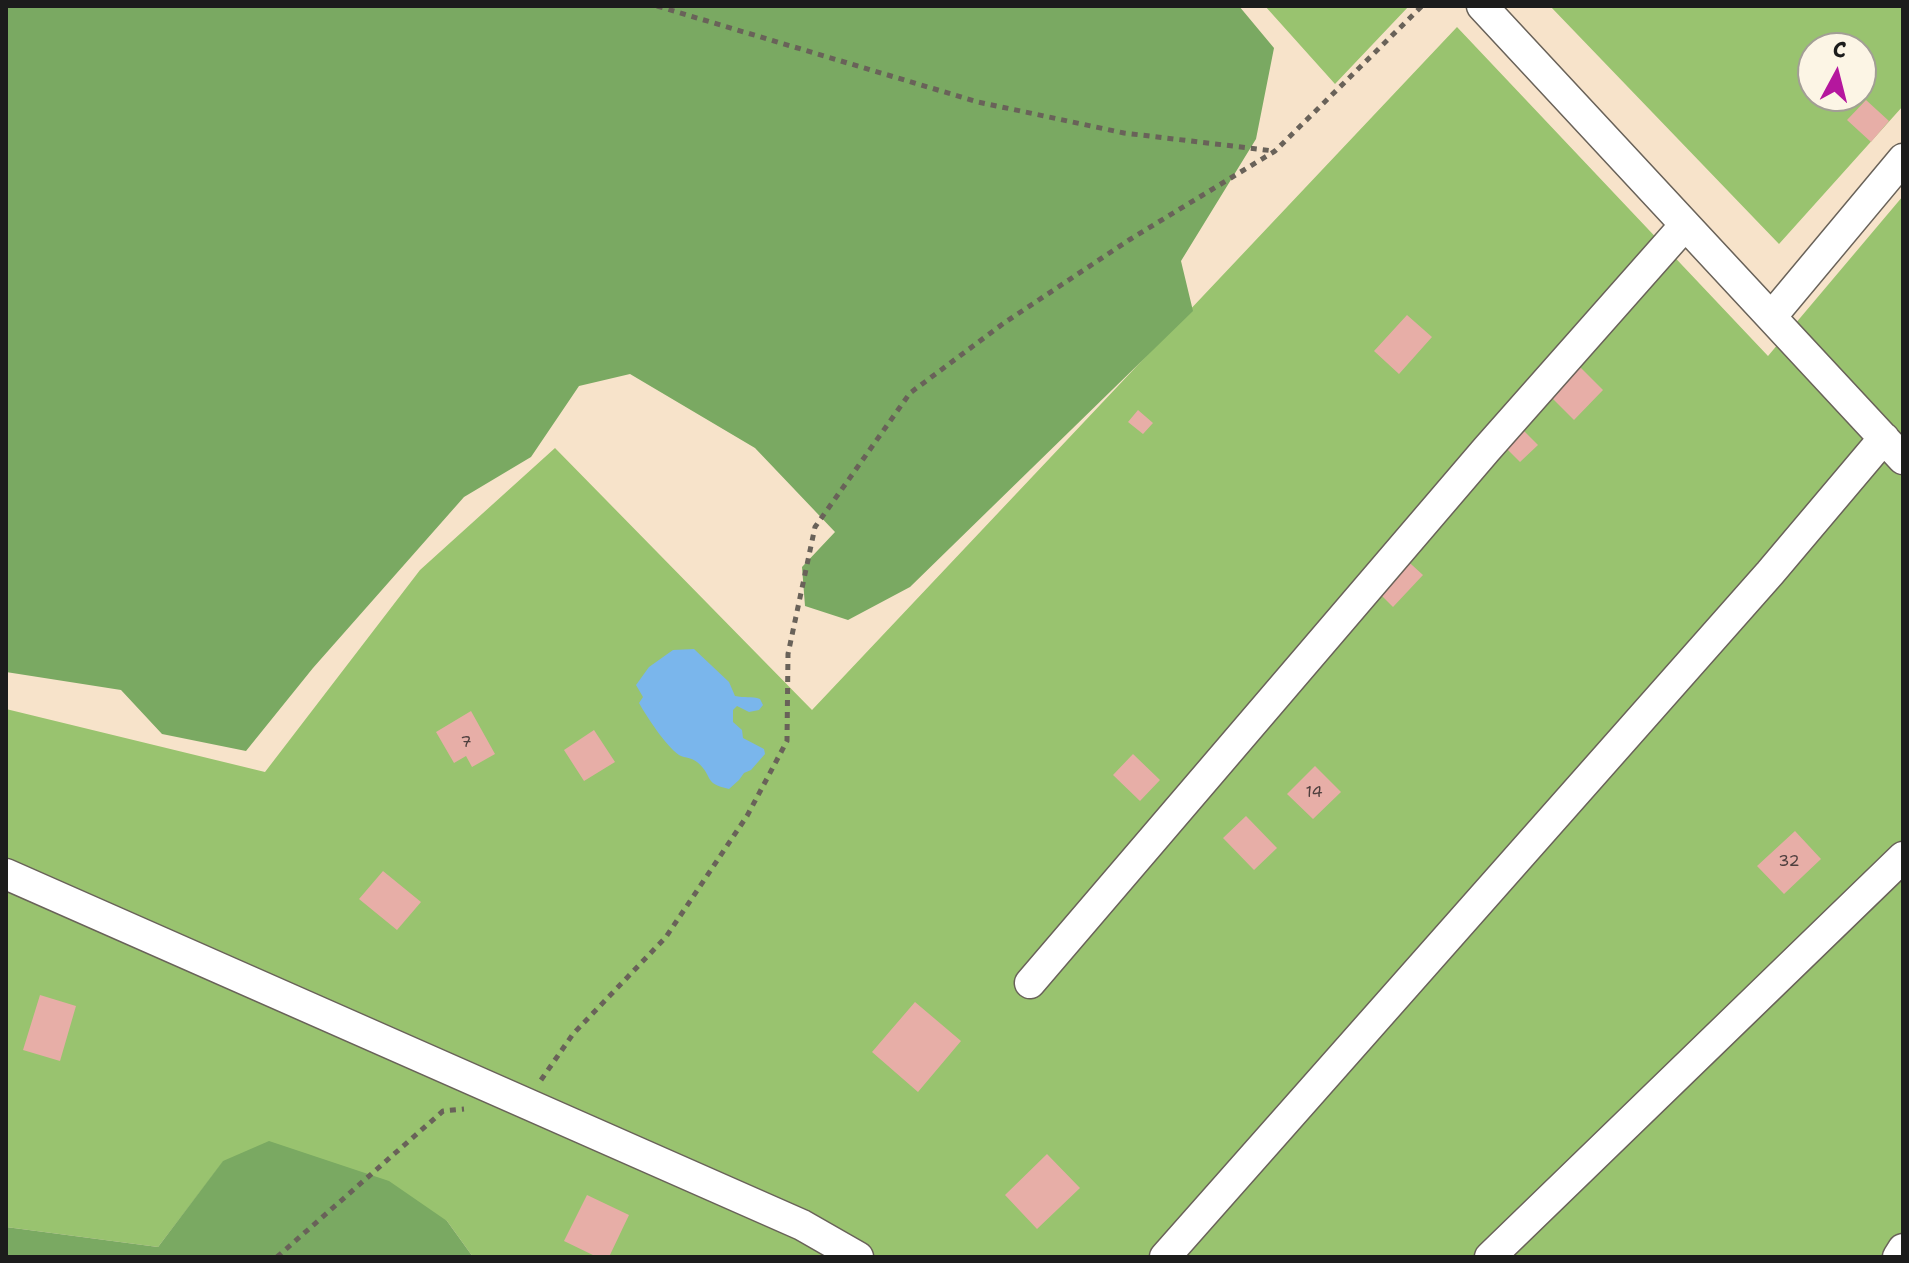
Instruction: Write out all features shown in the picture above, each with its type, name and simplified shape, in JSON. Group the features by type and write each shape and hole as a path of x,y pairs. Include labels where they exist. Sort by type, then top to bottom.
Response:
{"street":[{"path":"1165,1257 1770,573 1894,449 1482,6"},
{"path":"1772,316 1903,159"},
{"path":"1030,983 1476,462 1685,225"},
{"path":"1490,1257 1903,857"},
{"path":"6,874 802,1225 858,1257"},
{"path":"1898,1257 1903,1249"}],"path":[{"path":"657,6 978,102 1124,133 1275,151"},
{"path":"526,1103 573,1034 666,937 747,816 787,741 788,654 815,527 910,393 1004,323 1129,240 1275,151 1422,6"},
{"path":"277,1257 443,1111 470,1109"}],"green space":[{"path":"6,6 1239,6 1274,48 1256,139 1181,261 1193,311 910,587 848,620 805,606 802,567 835,532 755,448 630,374 579,386 531,457 464,497 313,668 246,751 162,734 121,690 6,672"},
{"path":"1265,6 1409,6 1335,84"},
{"path":"1550,6 1903,6 1903,106 1779,244"},
{"path":"1457,27 1768,356 1903,196 1903,1257 473,1257 447,1221 223,1162 158,1247 6,1227 6,709 265,772 420,570 555,448 812,710"},
{"path":"269,1141 389,1181 447,1221 473,1257 6,1257 6,1227 158,1247 223,1161"}],"water":[{"path":"694,649 729,682 735,696 760,699 763,705 759,710 749,712 737,706 733,710 733,722 742,730 743,738 764,749 765,754 729,789 711,782 697,762 674,751 639,703 643,697 636,685 649,667 673,650"}],"building":[{"path":"1877,110 1889,121 1871,142 1847,120 1855,112"},
{"path":"1407,315 1432,337 1399,374 1374,351"},
{"path":"1579,366 1603,390 1574,420 1550,396"},
{"path":"1138,410 1153,423 1143,434 1128,422"},
{"path":"1520,427 1538,445 1520,462 1502,444"},
{"path":"1401,555 1423,575 1393,607 1372,586"},
{"path":"471,711 495,754 472,767 466,756 454,763 436,732"},
{"path":"594,730 615,762 584,781 564,750"},
{"path":"1133,754 1160,780 1140,801 1113,775"},
{"path":"1315,766 1341,792 1313,819 1287,794"},
{"path":"1246,816 1277,848 1254,870 1223,838"},
{"path":"1795,831 1821,859 1784,894 1757,866"},
{"path":"383,871 421,902 397,930 359,899"},
{"path":"40,995 76,1006 60,1061 23,1050"},
{"path":"915,1002 961,1041 918,1092 872,1052"},
{"path":"1047,1154 1080,1188 1037,1229 1005,1195"},
{"path":"587,1195 629,1215 609,1257 597,1257 564,1241"}]}
